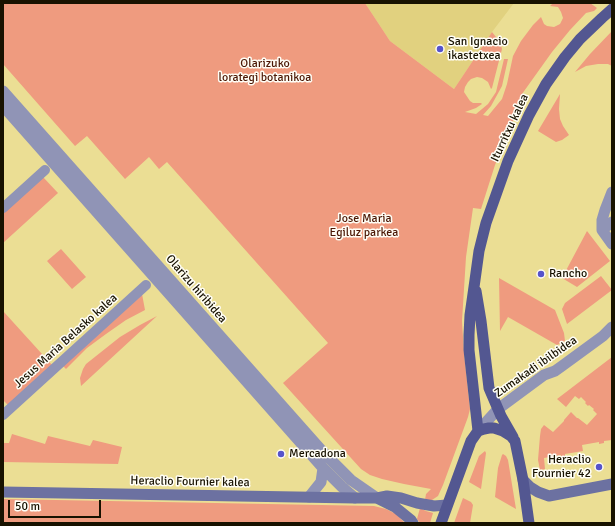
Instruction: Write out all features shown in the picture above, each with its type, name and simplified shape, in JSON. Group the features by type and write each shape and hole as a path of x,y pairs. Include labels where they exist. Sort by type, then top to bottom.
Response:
{"main road":[{"name":"Iturritxu kalea","path":"478,431 469,350 470,315 479,251 486,223 508,161 528,115 546,84 565,57 612,9"},
{"name":"Iturritxu kalea","path":"475,280 489,388 515,441 523,480 529,523"},
{"path":"441,523 471,441 478,431 494,428 508,434 515,441"},
{"path":"523,480 538,492 549,496 612,484"},
{"name":"Heraclio Fournier kalea","path":"3,492 355,498 377,498 387,496 434,506 447,505"},
{"name":"Heraclio Fournier kalea","path":"377,498 395,507 412,520 413,523"}],"street":[{"name":"Olarizu hiribidea","path":"3,91 323,452 351,480 377,498"},
{"name":"Olarizu hiribidea","path":"3,106 323,468 355,498"},
{"path":"3,208 44,170"},
{"path":"612,192 602,220 602,230 612,244"},
{"path":"602,230 612,222"},
{"name":"Jesus Maria Belasko kalea","path":"3,415 146,285"},
{"name":"Zumakadi ibilbidea","path":"478,431 498,409 544,375 555,371 562,366 603,336 612,326"},
{"path":"309,497 321,482 323,468"}],"shaded area":[{"name":"San Ignacio ikastetxea","path":"365,3 514,3 492,32 454,89 390,41"}],"green space":[{"name":"Jose Maria Egiluz parkea","path":"3,3 365,3 390,41 454,89 492,32 500,42 502,49 492,88 491,89 488,82 477,77 468,82 464,92 473,103 482,104 465,112 476,114 488,104 496,92 504,59 508,59 502,86 491,106 483,115 488,116 502,99 513,56 521,41 533,25 541,17 544,24 547,26 554,27 560,24 563,18 561,12 558,7 550,6 553,3 590,3 597,8 594,11 586,13 570,30 522,94 524,100 513,121 495,165 481,209 473,208 466,257 462,321 470,409 438,496 432,500 425,500 426,494 431,489 382,479 370,475 361,469 283,383 328,343 167,162 159,169 149,157 125,179 87,136 75,146 3,64"},
{"path":"612,31 612,66 608,64 598,64 586,66 575,72 590,54"},
{"path":"560,94 560,119 569,135 556,142 538,131"},
{"path":"43,177 58,193 3,243 3,213"},
{"path":"587,231 610,261 577,287 562,278"},
{"path":"61,249 86,277 72,289 47,261"},
{"path":"601,276 612,290 567,324 562,309 565,303"},
{"path":"499,278 555,310 564,333 565,341 557,345 508,317 500,331"},
{"path":"142,294 145,310 126,320 87,348 66,369 62,365"},
{"path":"3,311 52,365 8,405 3,400"},
{"path":"157,316 81,386 80,378 86,364 120,337"},
{"path":"612,357 612,440 604,441 604,443 599,444 599,442 582,445 583,451 565,454 565,456 561,455 544,458 545,469 540,470 538,460 540,436 541,429 544,425 553,432 571,412 587,425 597,414 593,410 594,409 589,405 588,406 581,397 579,399 575,396 566,407 557,399"},
{"path":"12,434 45,444 48,436 90,446 93,440 122,447 118,464 3,462 3,443 9,443"},
{"path":"485,451 486,453 481,489 469,482 479,456"},
{"path":"503,454 508,460 516,509 495,497 498,468"},
{"path":"463,498 471,502 473,505 470,523 454,523"},
{"path":"3,499 374,506 386,509 396,514 405,523 3,523"},
{"path":"420,508 433,513 430,523 420,523 417,519"}],"place":[{"name":"San Ignacio ikastetxea","path":"440,49"},
{"name":"Rancho","path":"541,274"},
{"name":"Mercadona","path":"281,454"},
{"name":"Heraclio Fournier 42","path":"599,467"}],"park label":[{"name":"Olarizuko lorategi botanikoa","path":"265,71"}]}
